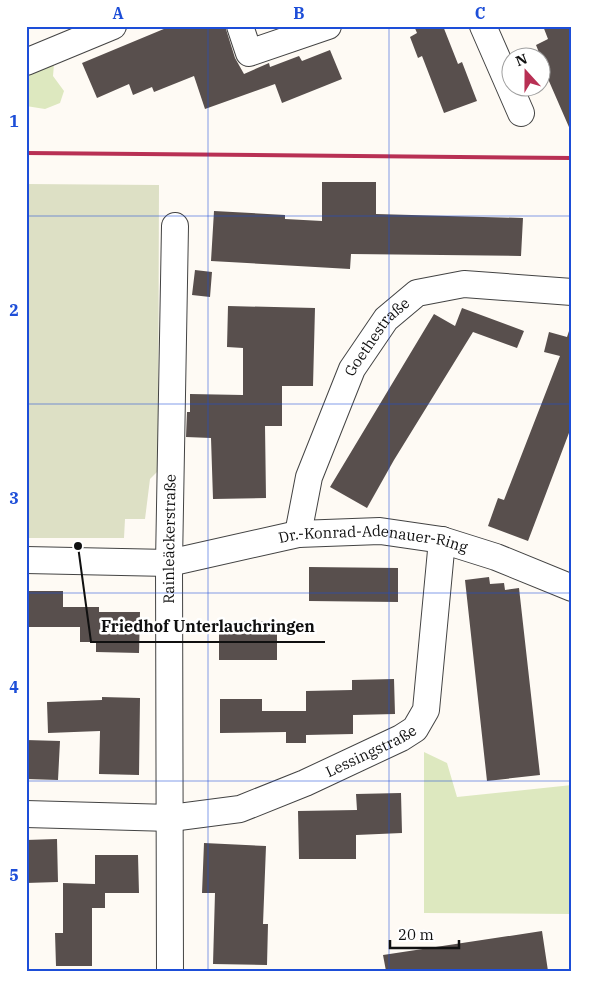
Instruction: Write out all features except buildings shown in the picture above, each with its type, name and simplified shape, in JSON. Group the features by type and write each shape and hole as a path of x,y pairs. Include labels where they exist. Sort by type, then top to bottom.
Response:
{"street":[{"path":"26,62 113,26"},
{"path":"240,26 249,53 328,26"},
{"path":"484,26 521,113"},
{"name":"Rainleäckerstraße","path":"170,971 169,563 175,226"},
{"name":"Goethestraße","path":"298,534 309,477 352,369 386,319 417,293 464,284 572,292"},
{"name":"Dr.-Konrad-Adenauer-Ring","path":"26,560 169,563 298,534 380,531 442,540 496,557 572,588"},
{"name":"Lessingstraße","path":"26,814 171,818 240,809 305,783 415,729 426,710 442,540"}],"green space":[{"path":"54,64 53,76 64,91 60,103 45,109 26,106 26,72"},
{"path":"26,184 159,185 158,471 150,479 145,519 125,519 124,538 26,538"},
{"path":"424,752 447,763 457,797 572,785 572,914 424,913"}],"railway":[{"path":"26,153 572,158"}],"place":[{"name":"Friedhof Unterlauchringen","path":"78,546"}]}
